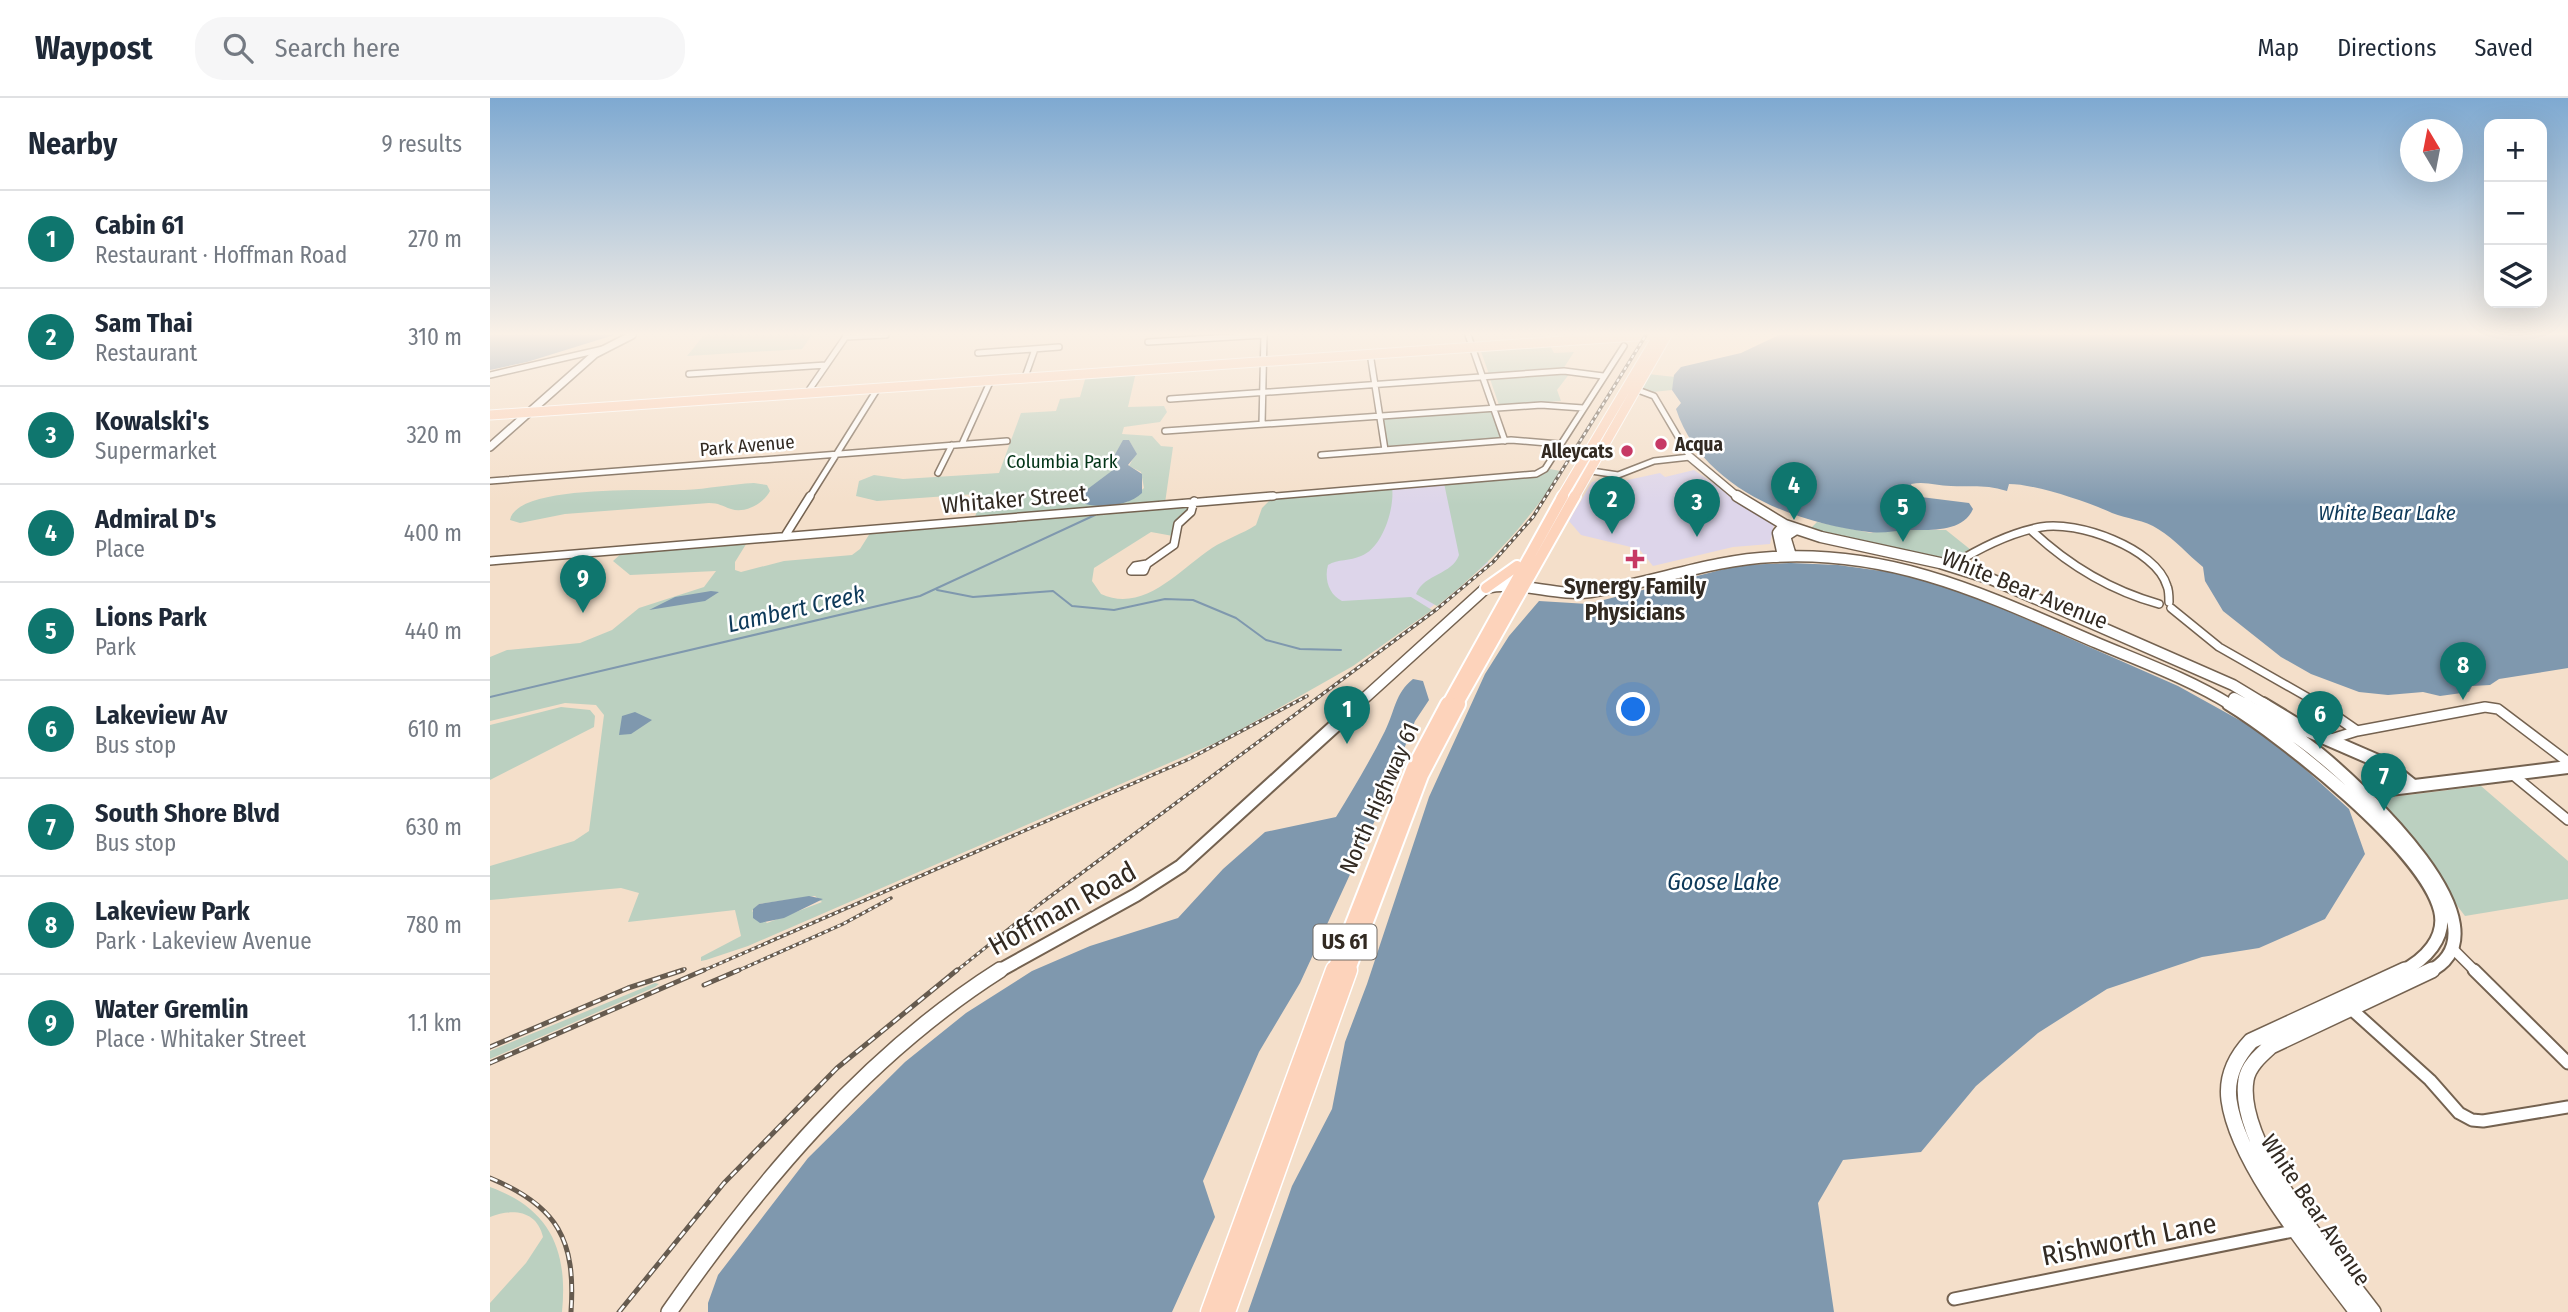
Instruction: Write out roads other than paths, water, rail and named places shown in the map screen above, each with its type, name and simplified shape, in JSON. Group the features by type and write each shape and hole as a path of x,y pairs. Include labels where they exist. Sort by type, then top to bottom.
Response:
{"main road":[{"path":"490,415 826,392"},
{"name":"North Highway 61","path":"1586,469 1625,392"},
{"name":"North Highway 61","path":"1210,1312 1413,768 1519,587 1525,559 1586,469 1633,392"},
{"name":"US 61","path":"1226,1312 1410,803 1461,697 1586,469"},
{"path":"1486,588 1511,573 1525,559"}],"street":[{"path":"492,444 554,392"},
{"path":"785,536 876,392"},
{"path":"962,444 986,392"},
{"path":"1170,399 1281,392"},
{"path":"1376,392 1385,450"},
{"path":"1487,392 1505,441"},
{"path":"1321,455 1505,441 1559,444 1593,392"},
{"path":"1643,392 1651,394 1690,457 1738,497 1790,527 1951,566 2007,586 2218,678 2328,740 2387,765 2413,786"},
{"path":"1262,393 1262,424"},
{"path":"1165,431 1493,408 1549,405 1583,408"},
{"name":"Park Avenue","path":"490,481 1007,441"},
{"name":"Whitaker Street","path":"490,561 1541,472 1559,444"},
{"path":"938,473 952,445"},
{"path":"1586,469 1618,475 1654,461 1690,457"},
{"path":"1147,564 1174,545 1178,524 1191,513 1194,501"},
{"path":"1951,566 2031,530 2072,526 2118,541 2152,563 2168,589 2170,605"},
{"path":"1786,553 1785,536 1790,527"},
{"path":"2031,530 2058,556 2075,566 2129,594 2170,605 2219,647 2324,707 2357,732"},
{"name":"White Bear Avenue","path":"1519,587 1584,589 1695,561 1786,553 1893,561 1948,574 2004,594 2235,699 2298,738 2355,793 2445,892 2456,924 2448,958 2423,977 2250,1041 2242,1049 2231,1073 2229,1102 2240,1138 2255,1167 2373,1312"},
{"path":"1486,588 1500,584 1519,587"},
{"name":"Hoffman Road","path":"669,1312 743,1213 783,1166 898,1051 998,971 1133,898 1181,866 1486,588"},
{"path":"2328,740 2485,707 2498,709 2568,765"},
{"path":"2355,793 2568,765"},
{"path":"2512,774 2568,820"},
{"name":"White Bear Avenue","path":"2347,1005 2426,957 2435,948 2442,926 2438,904 2422,876 2355,793"},
{"path":"2452,948 2568,1063"},
{"path":"2347,1005 2430,1080 2459,1113 2472,1120 2568,1107"},
{"name":"White Bear Avenue","path":"2306,1228 2357,1312"},
{"name":"Rishworth Lane","path":"1955,1299 2306,1228"}],"water":[{"name":"White Bear Lake","path":"1673,392 2568,392 2568,668 2499,679 2490,685 2472,686 2469,692 2440,696 2423,692 2388,695 2359,692 2311,674 2281,657 2223,611 2205,581 2203,567 2176,542 2147,524 2047,490 2009,484 2007,491 1985,487 1911,484 1914,493 1921,497 1969,503 1973,509 1968,517 1955,526 1946,528 1879,533 1811,520 1754,497 1729,480 1707,460 1689,437 1676,409 1681,403"},
{"path":"1123,440 1129,440 1137,454 1128,465 1142,474 1142,493 1130,501 1114,505 1082,503 1080,500 1085,491 1113,470 1113,458"},
{"name":"Goose Lake","path":"1740,565 1838,565 1903,574 1976,597 2178,686 2270,737 2349,809 2365,854 2325,919 2259,948 2202,957 2107,989 2038,1033 1976,1086 1921,1152 1843,1160 1818,1203 1834,1312 1248,1312 1292,1186 1332,1109 1345,1042 1429,797 1485,674 1509,636 1539,601 1588,604"},
{"path":"719,592 705,601 649,610 675,597"},
{"path":"1413,679 1423,681 1429,700 1415,721 1382,805 1300,983 1259,1052 1203,1181 1215,1217 1172,1312 708,1312 708,1303 718,1275 808,1158 905,1062 966,1013 1032,971 1090,946 1178,918 1223,869 1265,832 1336,817 1379,742 1399,696"},
{"path":"635,712 652,720 631,734 619,735 622,716"},
{"path":"809,896 823,899 784,918 760,923 753,918 753,909 759,904"}],"waterway":[{"name":"Lambert Creek","path":"490,697 920,596 1095,515"},
{"path":"937,590 973,597 1053,591 1072,606 1114,610 1165,599 1193,600 1236,618 1266,640 1300,649 1341,650"}],"railway":[{"path":"955,972 1040,904 1437,609 1493,562 1533,517 1611,392"},
{"path":"700,972 1189,759 1307,696"},
{"path":"735,972 843,924 891,898"},
{"path":"678,972 685,969"},
{"path":"678,972 683,970"},
{"path":"490,1063 704,970"},
{"path":"704,985 739,970"},
{"path":"619,1312 724,1183 837,1068 957,970"},
{"path":"490,1047 628,988 678,972"},
{"path":"490,1178 532,1201 558,1228 570,1265 571,1312"}],"place":[{"name":"Acqua","path":"1661,444"},
{"name":"Alleycats","path":"1627,451"},
{"name":"Admiral D's","path":"1794,520"},
{"name":"Sam Thai","path":"1612,534"},
{"name":"Kowalski's","path":"1697,537"},
{"name":"Lions Park","path":"1903,542"},
{"name":"Synergy Family Physicians","path":"1635,559"},
{"name":"Water Gremlin","path":"583,613"},
{"name":"Lakeview Park","path":"2463,700"},
{"name":"Cabin 61","path":"1347,744"},
{"name":"Lakeview Av","path":"2320,749"},
{"name":"South Shore Blvd","path":"2384,811"}],"park label":[{"name":"Columbia Park","path":"1062,461"}]}
